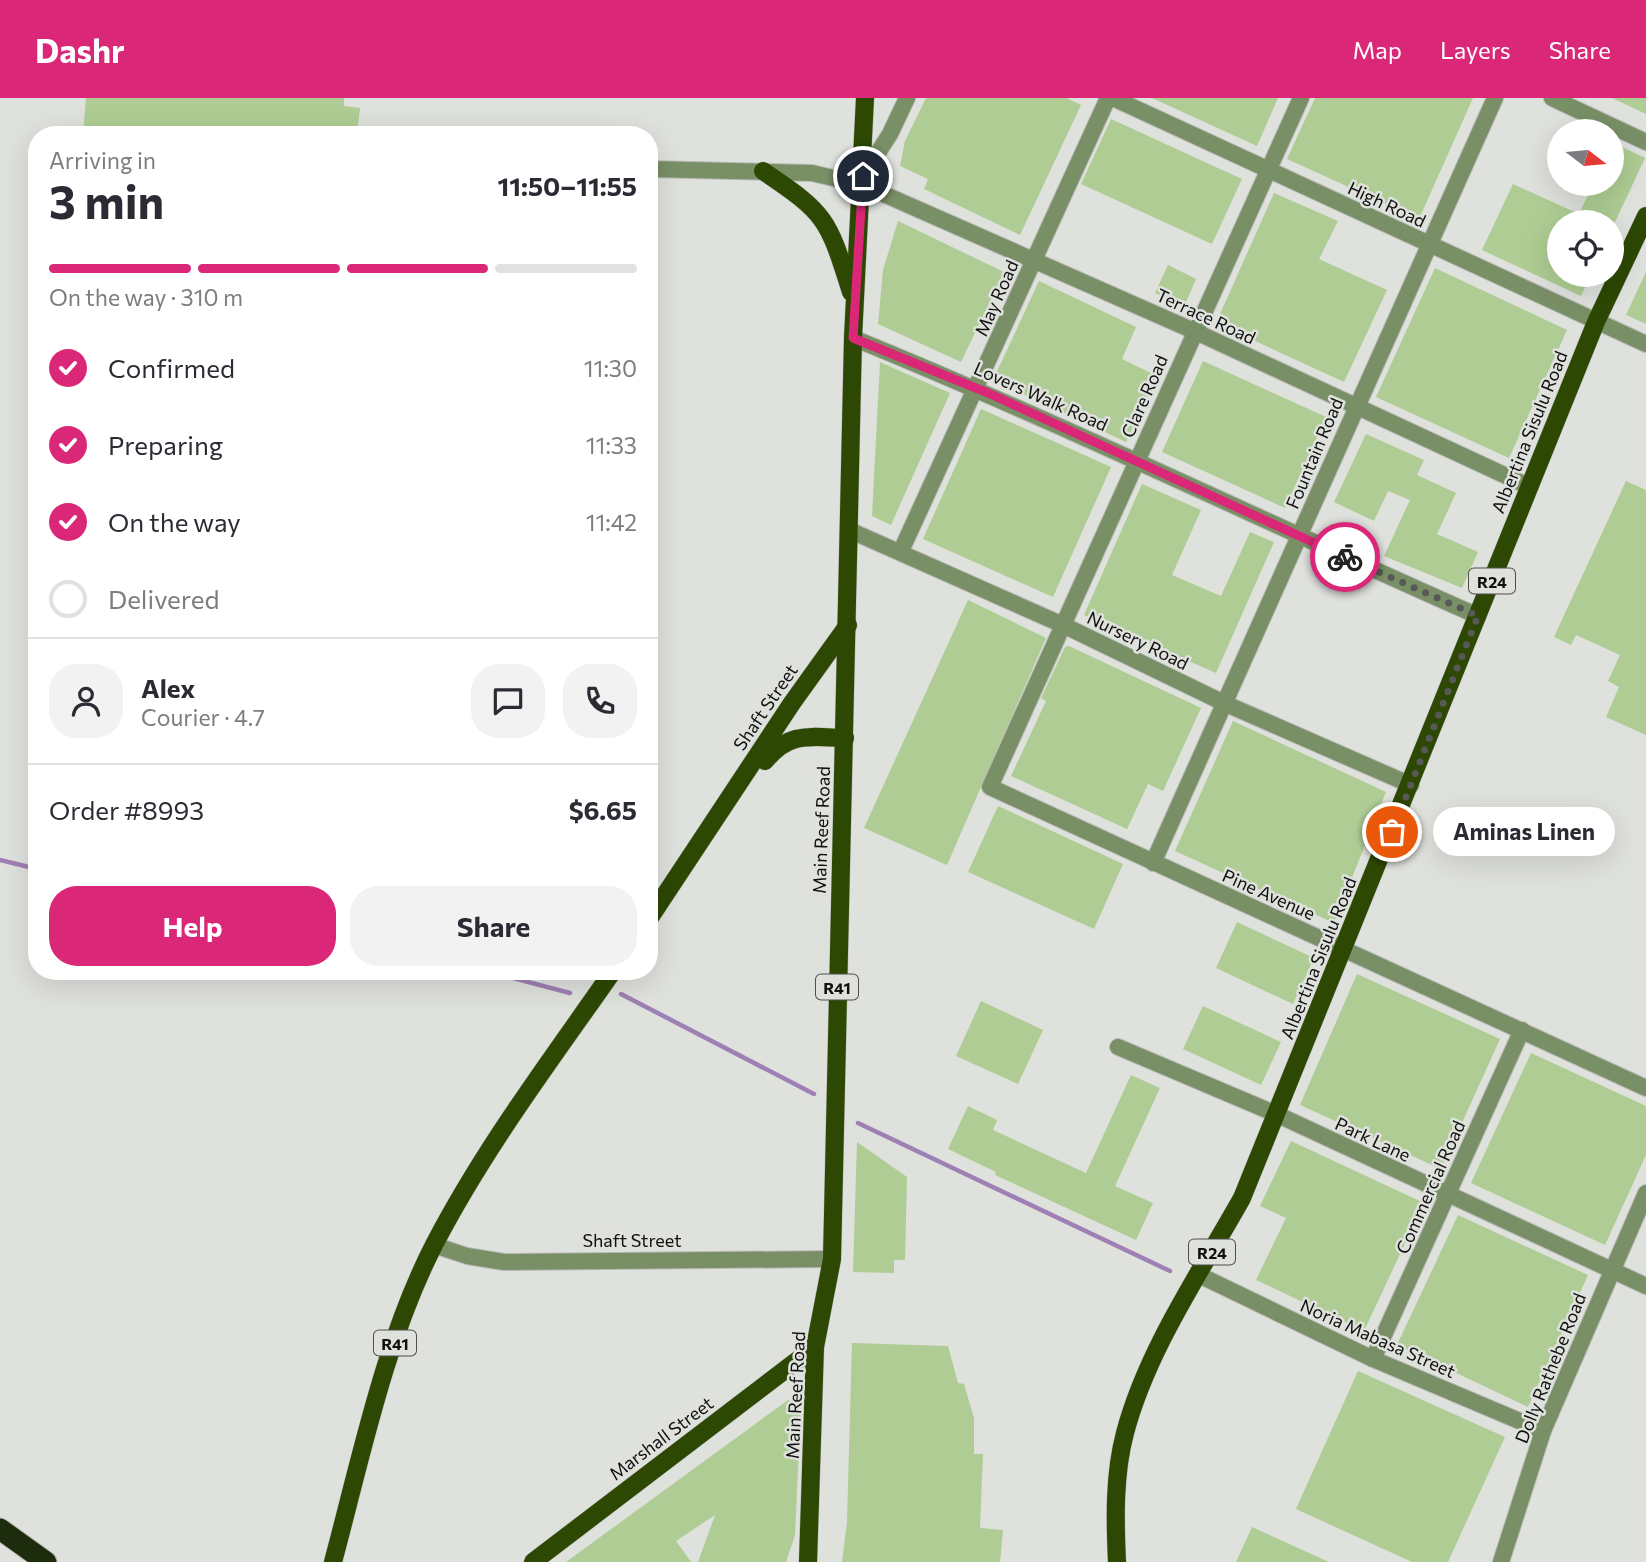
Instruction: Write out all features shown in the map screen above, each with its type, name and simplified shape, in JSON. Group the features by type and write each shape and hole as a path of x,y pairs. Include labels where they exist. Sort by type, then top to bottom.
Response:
{"highway":[{"path":"0,1529 46,1562"}],"main road":[{"name":"Main Reef Road","path":"808,1562 815,1347 832,1259 853,338 865,98"},
{"path":"763,171 802,196 818,212 840,250 855,302"},
{"name":"Albertina Sisulu Road","path":"1116,1562 1115,1523 1124,1436 1144,1381 1242,1198 1345,950 1596,322 1646,216"},
{"name":"Shaft Street","path":"658,906 848,625"},
{"path":"731,796 750,782 782,743 798,737 845,738"},
{"name":"R41","path":"333,1562 399,1330 434,1244 487,1152 607,980"},
{"name":"Marshall Street","path":"533,1562 815,1347"}],"street":[{"path":"863,180 890,134 906,98"},
{"name":"High Road","path":"1111,98 1646,344"},
{"name":"May Road","path":"901,551 1111,98"},
{"name":"Clare Road","path":"990,787 1301,98"},
{"name":"Fountain Road","path":"1153,863 1495,98"},
{"path":"1552,98 1646,142"},
{"name":"Terrace Road","path":"658,169 763,171 863,180 1530,487"},
{"name":"Lovers Walk Road","path":"853,338 976,388 1478,616"},
{"name":"Nursery Road","path":"849,530 1063,625 1226,704 1411,785"},
{"name":"Pine Avenue","path":"990,787 1646,1088"},
{"name":"Commercial Road","path":"1373,1359 1522,1031"},
{"name":"Park Lane","path":"1118,1048 1276,1114 1646,1286"},
{"name":"Dolly Rathebe Road","path":"1501,1562 1543,1432 1646,1193"},
{"name":"Shaft Street","path":"434,1244 467,1256 504,1262 832,1259"},
{"name":"Noria Mabasa Street","path":"1199,1275 1373,1359 1543,1432"}],"building":[{"path":"86,98 344,98 344,106 360,108 358,126 84,126"},
{"path":"926,98 1067,98 1081,105 1020,235 924,189 928,179 900,166 905,141"},
{"path":"1152,98 1278,98 1257,146"},
{"path":"1315,98 1473,98 1419,219 1287,159"},
{"path":"1612,98 1646,98 1646,114"},
{"path":"1111,119 1242,179 1212,244 1081,184"},
{"path":"1624,148 1645,158 1621,210 1581,210 1587,196 1624,196"},
{"path":"1513,184 1570,210 1547,210 1547,280 1482,250"},
{"path":"1274,193 1338,221 1319,259 1387,290 1344,382 1216,323"},
{"path":"898,221 1004,272 961,362 878,324 883,270"},
{"path":"1168,265 1196,279 1184,307 1155,293"},
{"path":"1435,268 1567,330 1509,458 1376,397"},
{"path":"1646,272 1646,324 1626,315"},
{"path":"1039,281 1136,327 1122,359 1157,376 1126,442 993,380"},
{"path":"1562,287 1585,287 1581,296"},
{"path":"1203,361 1326,417 1285,508 1162,452"},
{"path":"880,362 950,393 891,525 872,516"},
{"path":"981,409 1111,467 1053,597 923,539"},
{"path":"1366,434 1424,460 1417,475 1456,493 1437,534 1478,552 1462,588 1384,556 1410,500 1388,491 1374,521 1334,502"},
{"path":"1626,481 1646,490 1646,735 1606,717 1619,687 1608,681 1620,655 1576,635 1571,645 1554,637"},
{"path":"1142,484 1201,510 1172,575 1221,596 1250,532 1274,542 1216,673 1084,615"},
{"path":"968,600 1046,638 947,865 864,828"},
{"path":"1069,646 1201,708 1163,791 1148,784 1127,829 1011,776 1046,701 1041,698 1065,647"},
{"path":"1233,721 1386,792 1334,923 1175,851"},
{"path":"998,806 1123,864 1094,929 968,872"},
{"path":"1237,922 1314,958 1293,1004 1216,968"},
{"path":"1357,974 1500,1039 1441,1169 1300,1105"},
{"path":"981,1001 1043,1030 1018,1084 956,1056"},
{"path":"1203,1006 1281,1042 1261,1085 1183,1049"},
{"path":"1531,1053 1646,1106 1646,1155 1605,1245 1471,1183"},
{"path":"1131,1075 1160,1088 1115,1186 1153,1203 1136,1240 995,1175 996,1172 948,1149 968,1106 997,1120 993,1130 1086,1173"},
{"path":"1291,1141 1424,1203 1364,1331 1256,1280 1286,1218 1260,1206"},
{"path":"857,1142 907,1177 905,1260 894,1260 894,1273 853,1272"},
{"path":"1458,1215 1588,1275 1528,1407 1397,1345"},
{"path":"852,1343 948,1346 958,1383 964,1384 974,1418 974,1454 983,1454 980,1528 1003,1530 1000,1562 842,1562 847,1522"},
{"path":"1358,1371 1505,1437 1448,1562 1412,1562 1296,1509"},
{"path":"788,1400 801,1406 795,1535 786,1562 698,1562 715,1515 676,1541 691,1562 566,1562"},
{"path":"1252,1527 1329,1562 1236,1562"}],"waterway":[{"path":"0,860 28,867"},
{"path":"520,980 570,993"},
{"path":"621,994 814,1094"},
{"path":"858,1123 1170,1271"}],"way so far":[{"path":"1345,557 1478,616 1392,832"}],"place":[{"name":"Aminas Linen","path":"1392,832"}],"route":[{"path":"863,176 853,338 988,393 1345,557"}]}
